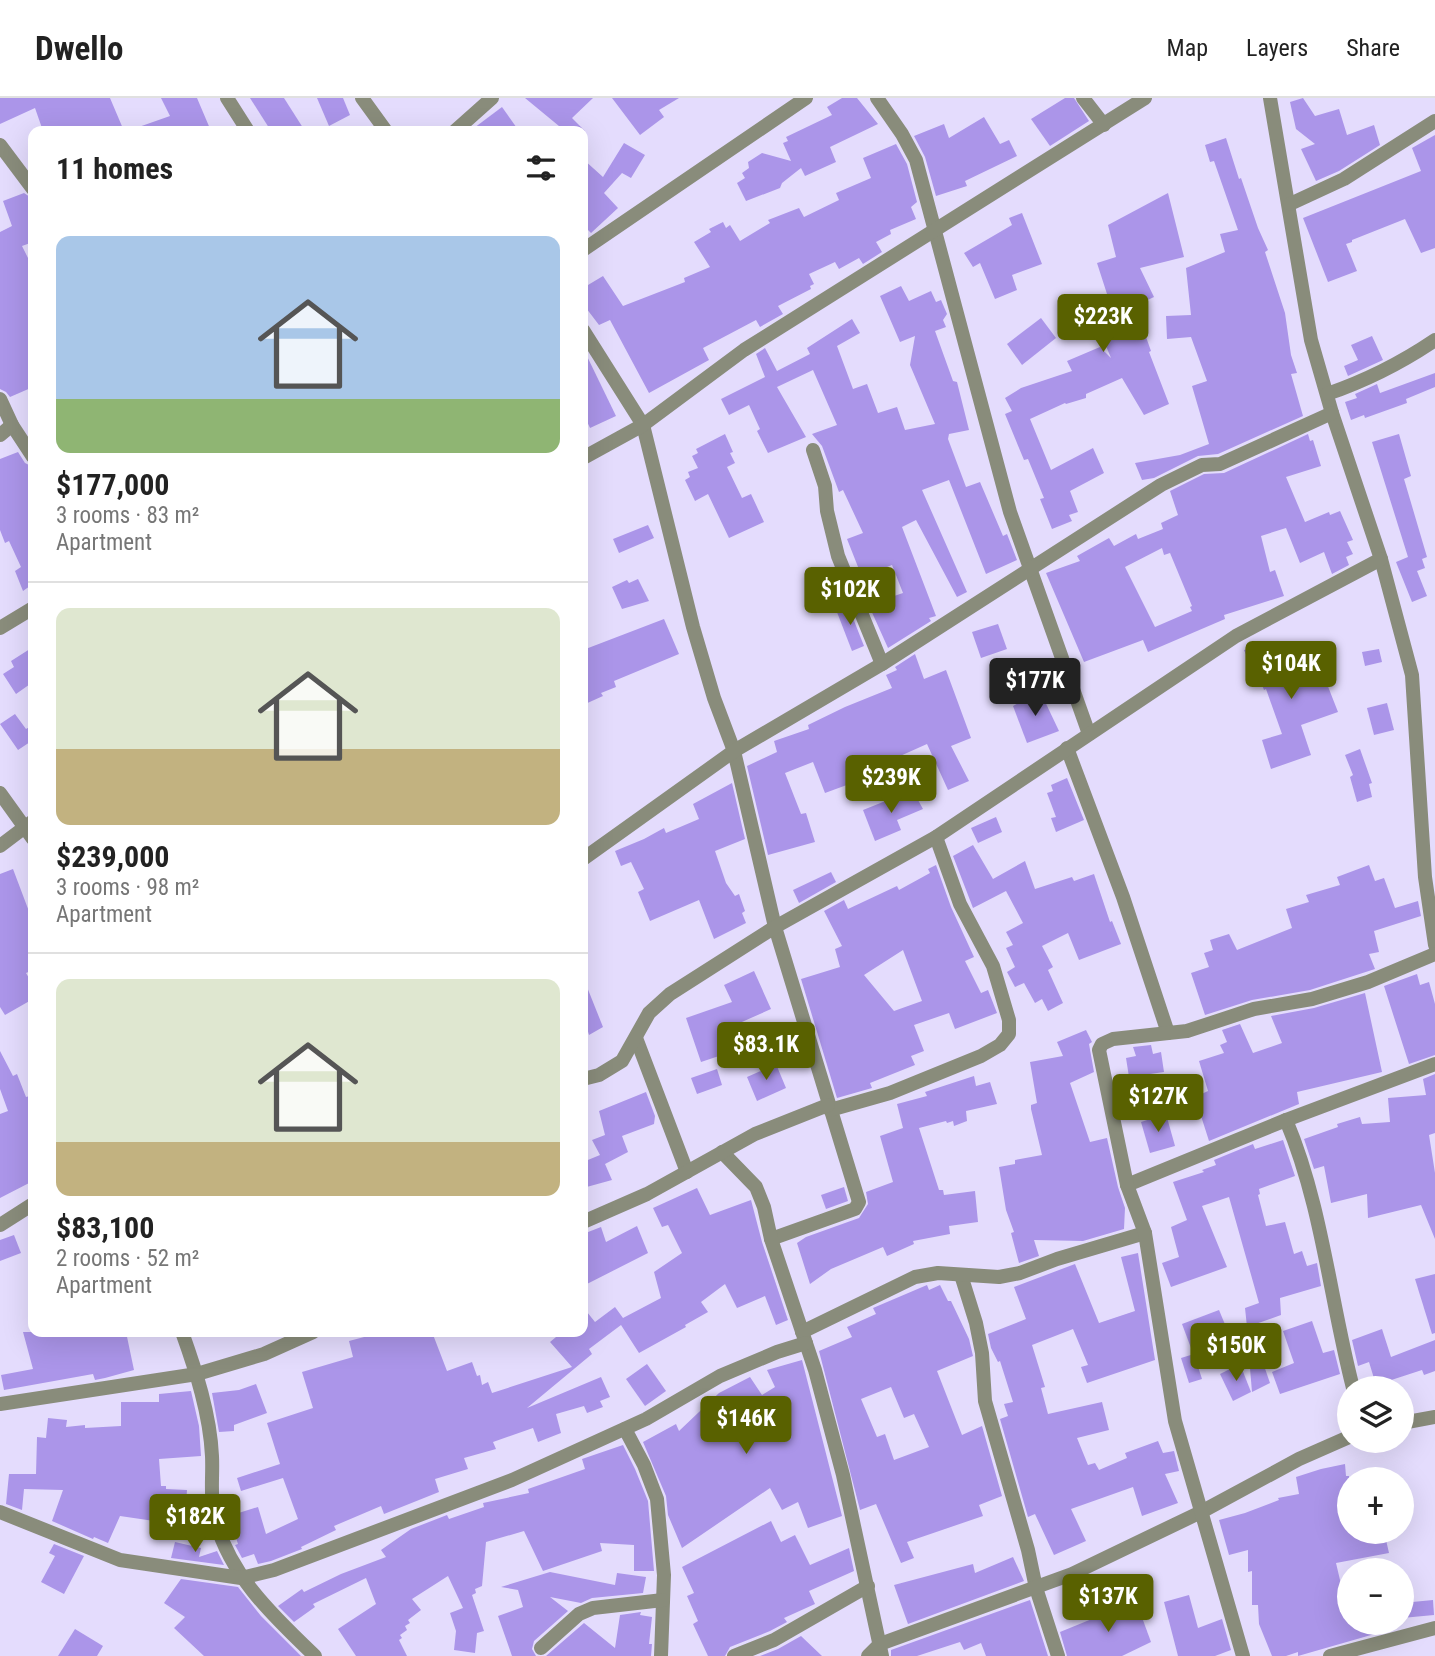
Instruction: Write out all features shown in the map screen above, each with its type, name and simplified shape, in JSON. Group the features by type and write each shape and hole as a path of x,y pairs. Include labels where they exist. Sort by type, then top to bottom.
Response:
{"street":[{"path":"227,98 245,126"},
{"path":"362,98 382,126"},
{"path":"461,126 492,98"},
{"path":"588,247 806,98"},
{"path":"877,98 916,160 1010,512 1089,734"},
{"path":"1083,98 1104,125"},
{"path":"588,455 643,425 744,350 1146,98"},
{"path":"1270,98 1311,340 1332,413 1381,559 1412,675 1435,945"},
{"path":"1290,204 1344,179 1435,121"},
{"path":"0,145 28,182"},
{"path":"588,338 643,425 694,627 714,698 734,751 775,927 859,1204 855,1209 771,1239"},
{"path":"1326,394 1361,382 1435,340"},
{"path":"0,399 12,425 28,435"},
{"path":"588,855 734,751 882,664 1161,485 1202,465 1220,464 1332,413"},
{"path":"0,435 12,425"},
{"path":"813,450 825,486 827,511 838,556 882,664"},
{"path":"588,1078 599,1075 622,1061 649,1013 670,994 775,927 936,836 1236,636 1381,559"},
{"path":"0,628 28,611"},
{"path":"1068,748 1123,897 1168,1033"},
{"path":"0,793 28,823"},
{"path":"0,846 28,825"},
{"path":"588,1220 647,1194 755,1134 829,1108 890,1093 971,1060 1000,1045 1009,1034 1009,1020 993,966 960,904 936,836"},
{"path":"1243,1656 1175,1421 1145,1233 1127,1185 1099,1050 1102,1044 1113,1039 1187,1031 1254,1009 1312,999 1368,982 1435,954"},
{"path":"636,1038 687,1172"},
{"path":"1127,1185 1286,1120 1435,1064"},
{"path":"1286,1120 1302,1158 1350,1376"},
{"path":"722,1152 756,1187 764,1207 771,1239 804,1337 844,1475 881,1650"},
{"path":"0,1225 28,1207"},
{"path":"0,1511 120,1560 241,1578 274,1570 512,1480 625,1429 720,1377 777,1352 915,1277 937,1273 999,1277 1020,1273 1145,1233"},
{"path":"961,1275 982,1353 985,1401 1028,1550 1036,1588 1058,1656"},
{"path":"184,1337 197,1374 212,1456 214,1514 228,1552 241,1578 315,1656"},
{"path":"0,1404 197,1374 264,1354 302,1337"},
{"path":"1414,1421 1435,1417"},
{"path":"625,1429 644,1465 657,1499 664,1575 660,1656"},
{"path":"868,1656 1082,1569 1337,1442"},
{"path":"734,1656 774,1640 868,1587"},
{"path":"541,1648 579,1614 606,1606 663,1600"},
{"path":"1330,1656 1435,1628"}],"building":[{"path":"0,98 110,98 122,126 41,126 35,108 0,124"},
{"path":"161,98 197,98 209,126 142,126 170,116"},
{"path":"250,98 284,98 302,126 268,126"},
{"path":"317,98 343,98 350,115 329,126"},
{"path":"525,98 593,98 572,118 580,126 559,126"},
{"path":"612,98 679,98 659,110 664,117 640,135"},
{"path":"842,98 857,98 878,124 830,147 836,162 805,176 801,168 782,183 780,188 746,201 737,183 745,178 742,173 749,168 748,162 762,153 791,161 783,143 788,141 786,137 832,115 827,107"},
{"path":"1065,98 1074,98 1089,121 1050,146 1031,119"},
{"path":"1303,98 1315,116 1339,109 1347,135 1374,125 1380,145 1339,171 1316,181 1301,149 1315,144 1296,129 1290,102"},
{"path":"502,107 515,126 477,126"},
{"path":"984,117 1000,144 1009,140 1017,156 965,181 967,186 936,196 925,157 914,136 944,124 949,138"},
{"path":"1435,135 1435,248 1421,253 1405,219 1346,244 1357,271 1328,282 1303,218 1421,171 1412,148"},
{"path":"1226,138 1239,179 1241,178 1268,250 1265,252 1285,313 1291,355 1297,373 1291,374 1303,416 1218,454 1198,456 1154,478 1142,480 1135,463 1180,455 1209,444 1192,386 1207,381 1191,337 1167,339 1166,316 1191,315 1186,268 1225,252 1220,234 1238,230 1214,161 1210,162 1205,145"},
{"path":"624,143 645,155 631,178 622,173 604,193 618,208 591,233 588,230 588,164 603,177"},
{"path":"896,144 907,164 917,202 911,207 916,219 890,230 891,234 876,242 882,252 863,264 859,258 839,269 835,262 809,274 814,284 810,286 811,289 778,306 783,314 760,327 756,320 703,348 709,360 649,393 610,320 599,325 588,311 588,285 603,276 623,306 685,282 684,278 710,267 694,242 711,232 709,229 723,222 726,228 730,225 740,241 770,223 768,220 799,208 804,217 839,200 836,193 871,178 863,158"},
{"path":"24,193 28,196 28,244 22,246 28,258 28,389 10,397 0,389 0,232 12,226 3,201"},
{"path":"1168,193 1184,257 1140,268 1154,297 1135,306 1169,404 1144,415 1122,378 1086,394 1086,398 1065,403 1030,419 1051,470 1093,448 1104,473 1070,491 1078,512 1069,515 1072,521 1052,529 1040,499 1044,498 1028,459 1024,460 1005,414 1012,411 1005,398 1021,388 1072,371 1067,361 1100,347 1111,358 1088,303 1107,294 1097,263 1116,257 1108,225"},
{"path":"1022,213 1042,264 1012,275 1017,290 995,299 980,263 973,267 964,253 1012,225 1009,218"},
{"path":"901,286 909,301 931,291 936,302 941,300 947,314 943,320 946,327 935,331 953,381 957,382 969,430 949,434 948,439 966,487 980,482 1003,536 1007,534 1017,560 986,574 949,480 922,490 967,592 957,597 916,520 902,527 936,616 929,618 931,621 888,648 870,608 903,593 892,565 862,577 847,539 863,533 843,490 839,492 822,446 812,434 837,425 813,370 777,387 806,437 768,453 757,431 760,429 749,405 729,415 721,399 765,377 756,354 765,348 777,371 810,354 807,348 852,319 860,333 837,346 853,389 867,384 878,413 897,407 905,430 935,424 910,365 915,336 900,342 880,296"},
{"path":"1041,318 1056,338 1022,365 1007,344"},
{"path":"1372,336 1383,360 1348,376 1344,366 1358,360 1351,345"},
{"path":"588,358 616,416 590,428 588,424"},
{"path":"1435,373 1435,387 1406,399 1407,403 1365,418 1364,415 1351,420 1345,402 1357,398 1355,394 1377,384 1380,393"},
{"path":"725,434 735,463 727,467 742,498 751,494 764,522 729,538 708,494 695,501 685,480 690,477 688,472 698,468 692,456 698,453 696,449"},
{"path":"1308,434 1310,441 1313,440 1321,466 1286,477 1305,522 1329,512 1330,515 1340,511 1353,540 1347,542 1353,554 1346,557 1349,565 1332,574 1324,552 1300,563 1286,528 1261,536 1270,572 1275,570 1284,596 1224,615 1225,619 1148,652 1143,640 1084,662 1046,573 1080,561 1077,556 1109,538 1114,546 1136,534 1138,539 1163,529 1161,523 1178,515 1170,491 1204,474 1224,473","holes":["1162,548 1164,555 1170,553 1192,611 1155,627 1125,567"]},
{"path":"1399,434 1411,476 1404,479 1427,557 1422,559 1425,568 1417,571 1427,596 1412,602 1396,562 1408,557 1372,442"},
{"path":"18,452 28,464 28,587 23,591 15,571 21,567 9,541 5,543 0,530 0,459"},
{"path":"648,525 654,538 619,553 613,539"},
{"path":"638,579 649,601 622,609 612,587 627,580 629,583"},
{"path":"847,603 864,646 852,651 835,607"},
{"path":"664,619 679,654 614,681 616,687 601,693 603,696 588,703 588,648"},
{"path":"998,624 1007,649 981,658 972,632"},
{"path":"1259,645 1262,653 1282,645 1292,670 1318,661 1338,712 1301,725 1311,755 1271,769 1262,740 1282,734 1266,689 1264,690 1259,677 1256,679 1244,650"},
{"path":"1379,649 1382,662 1365,666 1362,652"},
{"path":"28,650 28,686 16,694 3,674 14,667 11,661"},
{"path":"915,654 924,679 946,670 971,738 951,746 969,781 948,790 927,744 871,769 874,775 825,793 813,762 785,773 801,814 806,813 815,842 768,855 747,766 777,752 774,741 809,729 808,725 892,688 886,675 897,670 895,667"},
{"path":"1040,691 1059,731 1027,743 1013,706"},
{"path":"1387,703 1394,730 1374,735 1367,708"},
{"path":"15,714 26,729 28,728 28,743 18,750 0,724"},
{"path":"1360,749 1372,783 1369,784 1372,797 1357,802 1350,777 1353,775 1345,755"},
{"path":"1067,778 1084,820 1056,832 1051,818 1056,817 1047,793 1053,791 1051,785"},
{"path":"732,783 745,839 715,851 726,883 735,896 739,894 746,923 714,939 699,900 650,921 638,892 644,889 631,862 621,866 615,851 664,828 666,833 699,819 693,804"},
{"path":"913,791 923,809 897,820 901,830 875,841 863,810 888,800 890,805"},
{"path":"996,817 1002,832 978,843 971,828"},
{"path":"973,845 993,879 1025,861 1035,889 1072,877 1074,881 1094,874 1110,922 1112,921 1121,944 1079,960 1068,933 1042,946 1053,967 1048,970 1063,1003 1048,1011 1042,999 1035,1003 1024,983 1015,987 1007,972 1015,967 1006,948 1013,945 1006,932 1023,923 1006,891 973,908 953,856"},
{"path":"936,865 951,907 974,957 965,961 981,993 988,990 997,1013 955,1029 949,1013 914,1025 924,1051 911,1056 915,1065 870,1083 872,1088 837,1098 801,979 840,967 835,949 842,946 824,911 844,900 848,909 897,886 899,890 930,873 928,869","holes":["903,950 922,1001 894,1011 864,975"]},
{"path":"1369,865 1375,881 1384,878 1395,908 1418,901 1421,916 1374,931 1379,952 1369,954 1375,969 1310,990 1252,1000 1205,1015 1191,973 1209,967 1204,953 1213,950 1210,940 1229,934 1237,950 1292,928 1286,909 1309,902 1306,895 1340,885 1337,877"},
{"path":"13,869 28,909 28,1002 5,1015 0,1007 0,874"},
{"path":"831,872 836,882 799,903 793,890"},
{"path":"754,971 771,1009 724,1030 731,1052 701,1062 686,1018 732,1002 724,985"},
{"path":"1417,974 1420,985 1429,982 1435,1004 1435,1055 1409,1064 1384,986"},
{"path":"588,990 603,1027 589,1035 588,1032"},
{"path":"1365,993 1382,1072 1297,1092 1299,1104 1209,1141 1195,1097 1208,1091 1199,1061 1224,1053 1220,1045 1227,1042 1222,1030 1240,1024 1253,1053 1282,1043 1271,1016 1314,1008"},
{"path":"1086,1030 1092,1042 1089,1044 1094,1072 1070,1083 1090,1142 1107,1138 1125,1208 1124,1229 1083,1241 1034,1240 1039,1256 1019,1263 999,1167 1015,1164 1015,1160 1042,1155 1031,1109 1031,1105 1037,1103 1030,1062 1063,1056 1057,1042"},
{"path":"1151,1045 1153,1054 1161,1052 1164,1072 1129,1077 1126,1058 1136,1056 1133,1047"},
{"path":"0,1051 13,1076 17,1074 28,1096 28,1184 0,1198 0,1114 8,1111 0,1089"},
{"path":"776,1064 786,1088 757,1101 747,1077"},
{"path":"717,1069 722,1085 697,1094 691,1078"},
{"path":"1435,1074 1435,1133 1429,1135 1435,1173 1435,1239 1421,1205 1368,1218 1367,1194 1331,1203 1324,1166 1314,1169 1304,1139 1360,1117 1362,1124 1390,1122 1388,1098 1426,1095 1423,1079"},
{"path":"974,1076 976,1086 990,1082 997,1104 966,1111 967,1121 954,1126 953,1121 946,1121 919,1128 939,1190 943,1190 944,1195 975,1191 978,1222 949,1226 950,1234 913,1241 914,1244 887,1256 883,1247 831,1269 810,1284 797,1243 806,1237 859,1218 868,1204 866,1192 893,1182 880,1136 903,1128 897,1104 927,1096 925,1092"},
{"path":"646,1092 655,1116 654,1124 622,1136 628,1152 605,1164 612,1180 588,1187 588,1160 600,1155 592,1140 605,1135 599,1111"},
{"path":"1166,1114 1175,1146 1150,1153 1141,1122"},
{"path":"1283,1140 1295,1176 1259,1189 1266,1226 1285,1222 1294,1254 1302,1251 1307,1266 1317,1263 1321,1286 1280,1298 1281,1315 1247,1327 1245,1308 1259,1303 1229,1197 1202,1206 1227,1267 1171,1287 1162,1263 1179,1257 1171,1227 1187,1220 1173,1182 1204,1172 1202,1170 1216,1165 1214,1160 1253,1144 1255,1149"},
{"path":"844,1187 848,1201 826,1209 821,1195"},
{"path":"697,1188 710,1215 751,1200 788,1320 776,1325 765,1296 737,1308 725,1284 701,1302 708,1312 639,1353 621,1325 589,1349 592,1354 527,1408 601,1377 610,1397 600,1401 603,1407 587,1413 584,1406 556,1414 561,1433 538,1442 533,1428 493,1442 496,1449 464,1458 468,1469 435,1479 439,1492 384,1514 381,1506 334,1526 336,1530 301,1547 302,1549 271,1561 258,1564 254,1554 242,1558 235,1545 238,1544 229,1516 258,1507 266,1534 298,1519 283,1478 241,1491 237,1478 280,1464 267,1423 313,1408 302,1372 353,1357 349,1341 364,1337 434,1337 447,1371 472,1362 477,1376 480,1375 482,1385 488,1382 492,1393 572,1367 550,1342 556,1337 588,1337 588,1313 595,1322 615,1307 623,1318 661,1298 654,1272 682,1253 668,1225 662,1227 653,1208"},
{"path":"637,1226 648,1253 588,1283 588,1232 601,1227 606,1242"},
{"path":"14,1235 21,1253 0,1261 0,1240"},
{"path":"1138,1253 1155,1360 1087,1383 1081,1367 1088,1365 1073,1329 1032,1345 1045,1387 1041,1388 1048,1414 1102,1402 1109,1430 1077,1438 1088,1465 1095,1463 1099,1470 1127,1458 1125,1453 1158,1441 1163,1453 1174,1451 1179,1471 1165,1474 1178,1503 1142,1516 1133,1487 1071,1509 1086,1541 1054,1555 1035,1514 1028,1517 1000,1419 1008,1416 1004,1404 1013,1402 988,1334 1026,1319 1014,1287 1075,1264 1099,1323 1135,1311 1121,1257"},
{"path":"1435,1274 1435,1333 1432,1334 1415,1279"},
{"path":"927,1285 929,1290 940,1285 948,1301 951,1301 969,1339 973,1356 937,1371 962,1435 982,1426 1002,1496 979,1505 983,1516 907,1542 914,1558 901,1563 876,1504 860,1510 819,1351 852,1337 847,1327 876,1314 873,1308","holes":["891,1387 904,1418 914,1414 929,1447 894,1460 885,1434 877,1437 861,1399"]},
{"path":"1219,1310 1229,1334 1191,1348 1182,1324"},
{"path":"1312,1321 1323,1353 1334,1350 1340,1374 1280,1394 1272,1372 1294,1363 1283,1331"},
{"path":"1382,1329 1391,1357 1435,1340 1435,1371 1424,1375 1422,1370 1404,1376 1373,1376 1369,1362 1358,1366 1352,1340"},
{"path":"1252,1331 1270,1383 1252,1392 1247,1332"},
{"path":"23,1332 28,1332 28,1337 127,1337 134,1370 95,1380 93,1374 4,1390 1,1375 33,1369"},
{"path":"1194,1354 1202,1379 1189,1383 1181,1358"},
{"path":"802,1360 842,1516 808,1528 798,1502 782,1510 770,1488 682,1548 668,1515 666,1496 643,1442 676,1424 679,1431 719,1393 750,1377 762,1395 775,1387 767,1370"},
{"path":"647,1364 666,1391 645,1406 626,1379"},
{"path":"1240,1364 1251,1392 1233,1401 1220,1374"},
{"path":"256,1384 267,1413 234,1425 234,1431 219,1432 212,1393 239,1390"},
{"path":"191,1391 199,1426 201,1456 159,1459 161,1486 166,1486 166,1489 187,1490 186,1504 164,1503 161,1522 120,1516 108,1543 52,1521 63,1490 24,1489 22,1510 6,1504 9,1474 36,1474 37,1437 46,1438 48,1418 67,1420 66,1427 121,1426 121,1402 159,1402 159,1394"},
{"path":"623,1445 648,1501 654,1571 634,1571 634,1545 600,1543 602,1551 543,1571 524,1531 486,1542 482,1586 475,1589 476,1593 472,1595 484,1631 477,1633 475,1653 454,1650 456,1631 450,1613 463,1608 448,1576 412,1599 421,1610 408,1620 410,1623 405,1626 407,1630 400,1635 402,1638 399,1640 407,1656 356,1656 338,1629 376,1604 366,1578 313,1604 315,1607 294,1622 278,1606 302,1589 304,1592 386,1557 381,1550 411,1529 447,1515 449,1519 484,1507 483,1503 529,1493 528,1489 585,1469 582,1459"},
{"path":"1345,1464 1345,1467 1337,1467 1337,1544 1387,1544 1389,1553 1362,1558 1337,1558 1336,1563 1337,1635 1371,1635 1298,1656 1298,1652 1286,1656 1272,1656 1259,1624 1258,1605 1252,1605 1252,1571 1248,1572 1248,1550 1229,1555 1219,1520 1245,1513 1279,1500 1278,1498 1299,1494 1296,1477"},
{"path":"771,1521 781,1542 795,1535 810,1565 849,1548 854,1571 809,1591 815,1604 784,1618 787,1622 730,1647 725,1656 708,1656 693,1624 698,1621 687,1596 694,1593 682,1567"},
{"path":"175,1542 201,1548 199,1557 217,1551 224,1565 171,1558"},
{"path":"54,1544 84,1556 64,1594 41,1582 55,1556 49,1553"},
{"path":"1013,1557 1024,1581 908,1624 894,1585 973,1564 975,1573"},
{"path":"550,1572 615,1585 617,1573 646,1577 643,1593 592,1598 581,1603 550,1597 568,1611 534,1641 532,1649 536,1656 512,1656 498,1616 523,1607 518,1590 501,1587"},
{"path":"181,1579 238,1587 261,1616 301,1656 204,1656 174,1628 185,1617 164,1603"},
{"path":"1189,1595 1198,1628 1222,1619 1231,1650 1215,1656 1178,1656 1164,1602"},
{"path":"1030,1600 1048,1656 986,1656 981,1643 964,1650 960,1642 917,1656 891,1656 891,1650"},
{"path":"1433,1600 1434,1615 1414,1617 1414,1602"},
{"path":"1136,1601 1151,1642 1122,1656 1067,1656 1060,1632"},
{"path":"641,1612 640,1615 652,1617 649,1644 652,1644 651,1656 546,1656 584,1623 615,1648 620,1615"},
{"path":"75,1629 103,1646 97,1656 58,1656"},
{"path":"801,1636 822,1656 760,1656 778,1649"}]}
